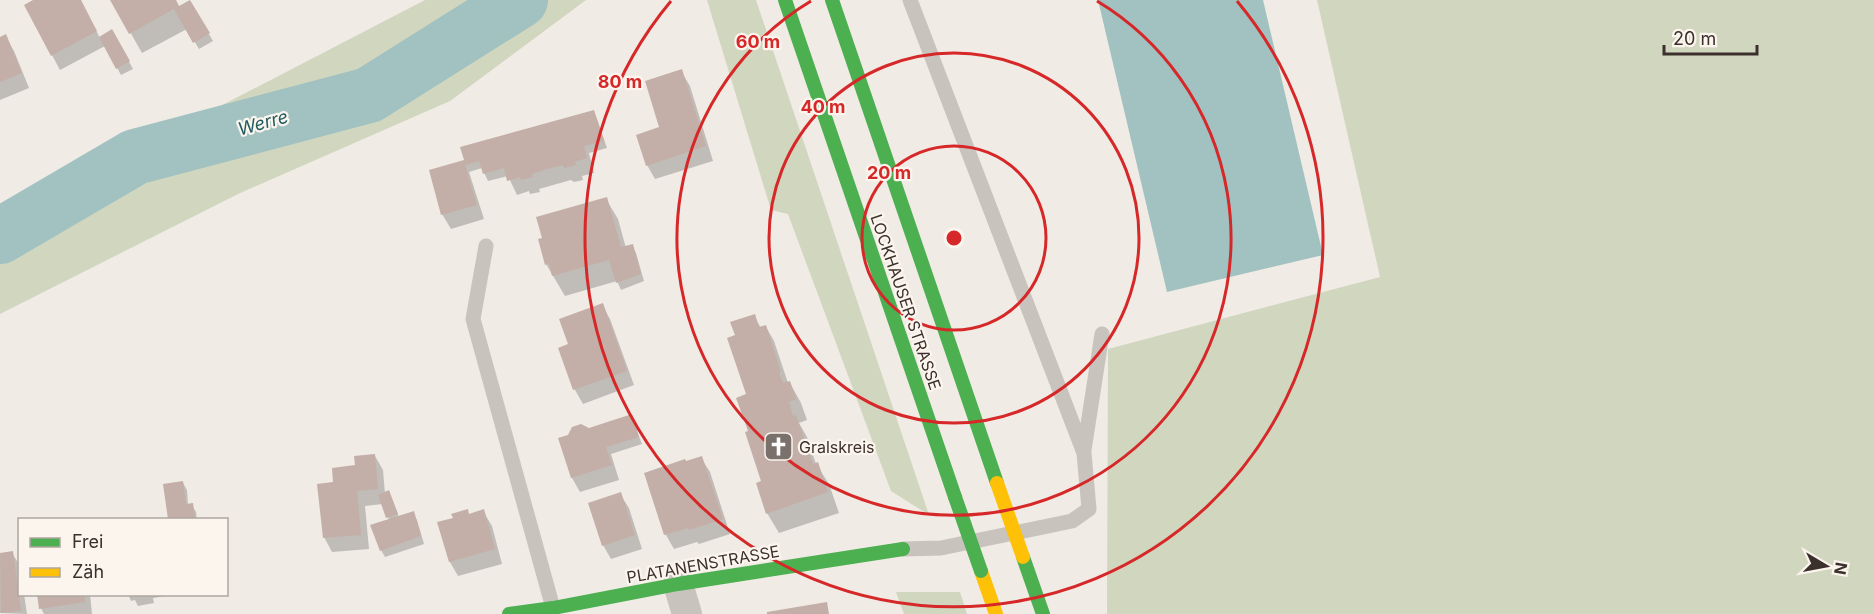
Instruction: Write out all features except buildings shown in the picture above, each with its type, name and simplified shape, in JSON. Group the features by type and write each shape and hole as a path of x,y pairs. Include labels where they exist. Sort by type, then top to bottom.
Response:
{"main road":[{"name":"LOCKHAUSER STRASSE","path":"785,0 996,614"},
{"name":"LOCKHAUSER STRASSE","path":"832,0 1042,614"},
{"name":"PLATANENSTRASSE","path":"509,614 678,584 903,549"}],"street":[{"path":"678,584 687,614"}],"lane":[{"path":"910,0 1084,453"},
{"path":"486,246 473,319 553,608"},
{"path":"903,549 941,548 1072,521 1089,509 1084,453 1102,334"}],"green space":[{"path":"425,0 586,0 450,101 238,194 0,314 0,208 72,183"},
{"path":"707,0 756,0 929,515 891,491 788,214 771,210"},
{"path":"1317,0 1874,0 1874,614 1107,614 1108,349 1380,277"},
{"path":"896,592 960,592 967,614 904,614"}],"water":[{"path":"1098,0 1263,0 1323,255 1167,292"}],"waterway":[{"name":"Werre","path":"0,236 135,157 369,95 520,0"}],"traffic: fast":[{"path":"785,0 955,497"},
{"path":"832,0 997,483"},
{"path":"955,497 981,571"},
{"path":"509,614 678,584 903,549"},
{"path":"1023,557 1043,614"}],"traffic: slow":[{"path":"997,483 1023,557"},
{"path":"981,571 996,614"}],"place":[{"name":"Gralskreis","path":"778,447"}]}
